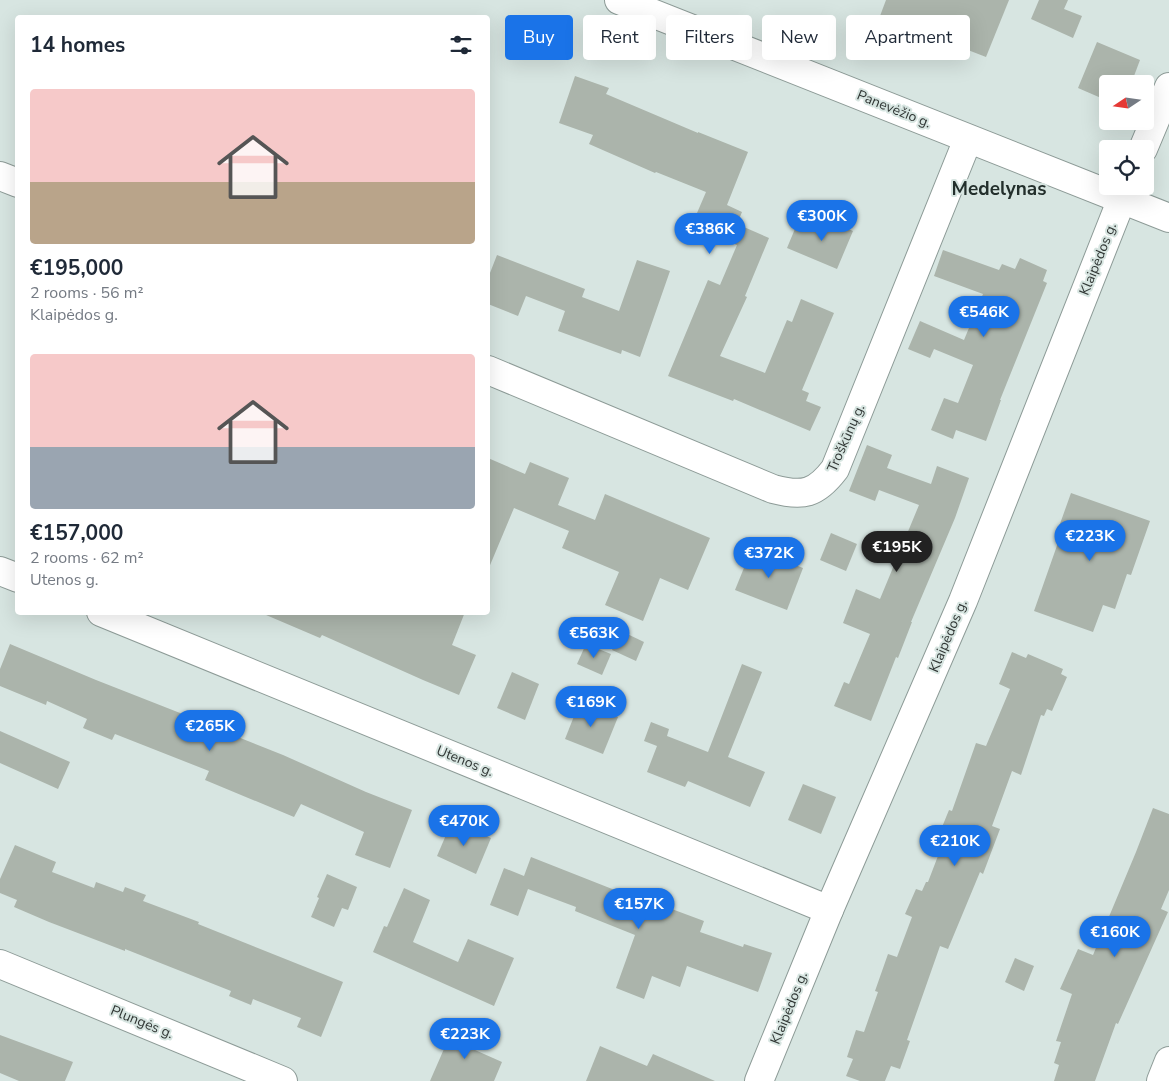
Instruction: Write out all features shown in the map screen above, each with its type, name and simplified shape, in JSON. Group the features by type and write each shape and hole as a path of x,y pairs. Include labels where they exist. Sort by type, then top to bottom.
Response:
{"street":[{"name":"Panevėžio g.","path":"619,0 968,139 1099,184"},
{"path":"1147,140 1169,87"},
{"name":"Troškūnų g.","path":"490,371 773,489 791,494 806,492 818,487 827,480 835,469 968,139"},
{"path":"0,176 15,182"},
{"name":"Klaipėdos g.","path":"759,1081 829,910 963,601 1123,195"},
{"name":"Panevėžio g.","path":"1128,195 1169,218"},
{"path":"0,571 15,577"},
{"name":"Utenos g.","path":"108,615 829,910"},
{"name":"Plungės g.","path":"0,964 284,1081"},
{"path":"1161,1081 1169,1061"}],"building":[{"path":"886,0 1009,0 986,57 970,51 970,15 880,15"},
{"path":"1039,0 1068,0 1064,9 1082,16 1073,38 1031,19"},
{"path":"1097,42 1140,60 1134,75 1099,75 1099,97 1078,88"},
{"path":"575,76 609,88 606,94 748,152 727,205 742,212 737,224 769,238 745,296 747,297 720,356 765,373 787,320 792,322 801,299 834,313 802,390 809,393 806,401 821,407 810,431 734,399 733,401 668,376 708,280 720,285 737,245 691,227 706,192 655,173 589,144 593,135 559,123"},
{"path":"820,217 853,231 837,269 787,248 797,224 814,231"},
{"path":"943,250 999,270 1002,264 1015,269 1020,258 1047,270 1043,281 1047,283 1000,400 986,441 956,430 953,439 931,430 944,398 958,403 973,365 934,349 930,358 908,349 920,321 964,340 983,294 934,276"},
{"path":"497,255 585,289 582,297 619,311 637,260 670,271 640,357 622,350 621,354 558,331 565,311 526,296 518,316 490,305 490,273"},
{"path":"867,445 892,455 887,468 931,484 937,466 969,478 955,518 871,721 834,706 844,682 849,684 870,634 843,623 856,589 880,599 919,505 879,490 875,501 849,491"},
{"path":"490,459 525,474 530,462 569,478 558,505 595,520 605,494 710,538 688,590 660,578 643,621 605,605 619,572 562,548 569,531 514,508 490,565"},
{"path":"1071,493 1150,521 1131,575 1127,574 1115,609 1103,605 1093,632 1034,611 1060,537 1056,535"},
{"path":"831,533 857,544 846,571 820,560"},
{"path":"752,548 803,568 787,610 735,590"},
{"path":"266,615 464,615 452,645 476,655 459,695 322,635 320,638"},
{"path":"621,631 644,642 636,661 612,650"},
{"path":"10,644 283,755 412,810 390,868 355,855 364,832 301,804 294,817 205,780 209,771 115,734 112,740 83,728 87,719 47,701 46,705 0,686 0,669"},
{"path":"586,644 611,654 602,675 577,664"},
{"path":"1012,652 1026,658 1028,654 1063,669 1061,674 1067,677 1052,711 1047,709 1044,716 1041,715 1021,775 1012,771 992,826 1000,829 983,874 980,872 948,949 940,946 907,1040 910,1041 900,1069 891,1066 885,1081 860,1081 846,1076 853,1059 847,1057 856,1030 864,1032 878,992 875,991 888,954 897,957 912,917 905,914 916,889 922,891 926,882 928,882 946,835 940,832 949,810 952,811 976,743 986,746 1010,689 999,684"},
{"path":"742,664 762,672 728,757 765,772 750,807 688,781 685,787 647,772 657,746 644,741 651,722 669,729 667,736 708,752"},
{"path":"512,672 539,684 525,720 497,708"},
{"path":"580,701 618,717 603,754 565,739"},
{"path":"0,731 70,762 58,789 0,763"},
{"path":"803,784 836,797 821,834 788,820"},
{"path":"1153,808 1169,814 1169,890 1161,909 1168,912 1118,1024 1116,1023 1095,1081 1054,1081 1059,1065 1054,1063 1061,1042 1056,1041 1072,994 1060,989 1078,949 1093,955"},
{"path":"452,821 491,838 476,874 437,856"},
{"path":"15,845 56,862 52,872 94,888 96,882 123,892 125,887 146,895 143,901 199,922 198,924 343,982 321,1037 297,1027 301,1018 253,999 251,1005 229,996 231,991 14,907 17,900 0,893 0,879"},
{"path":"531,857 668,911 669,908 704,921 700,932 743,947 744,944 772,953 758,992 687,966 680,987 652,976 644,999 616,988 635,935 575,911 576,907 528,889 518,916 490,905 504,868 524,876"},
{"path":"327,874 357,887 348,910 342,908 334,927 311,917"},
{"path":"404,888 430,900 413,942 458,962 468,939 514,958 494,1006 373,952 384,926 387,927"},
{"path":"1015,958 1034,966 1024,991 1005,982"},
{"path":"454,1026 481,1036 475,1050 502,1062 494,1081 430,1081"},
{"path":"0,1035 73,1062 65,1081 19,1081 0,1073"},
{"path":"600,1046 647,1066 653,1054 715,1081 586,1081"}],"district":[{"name":"Medelynas","path":"999,189"}]}
